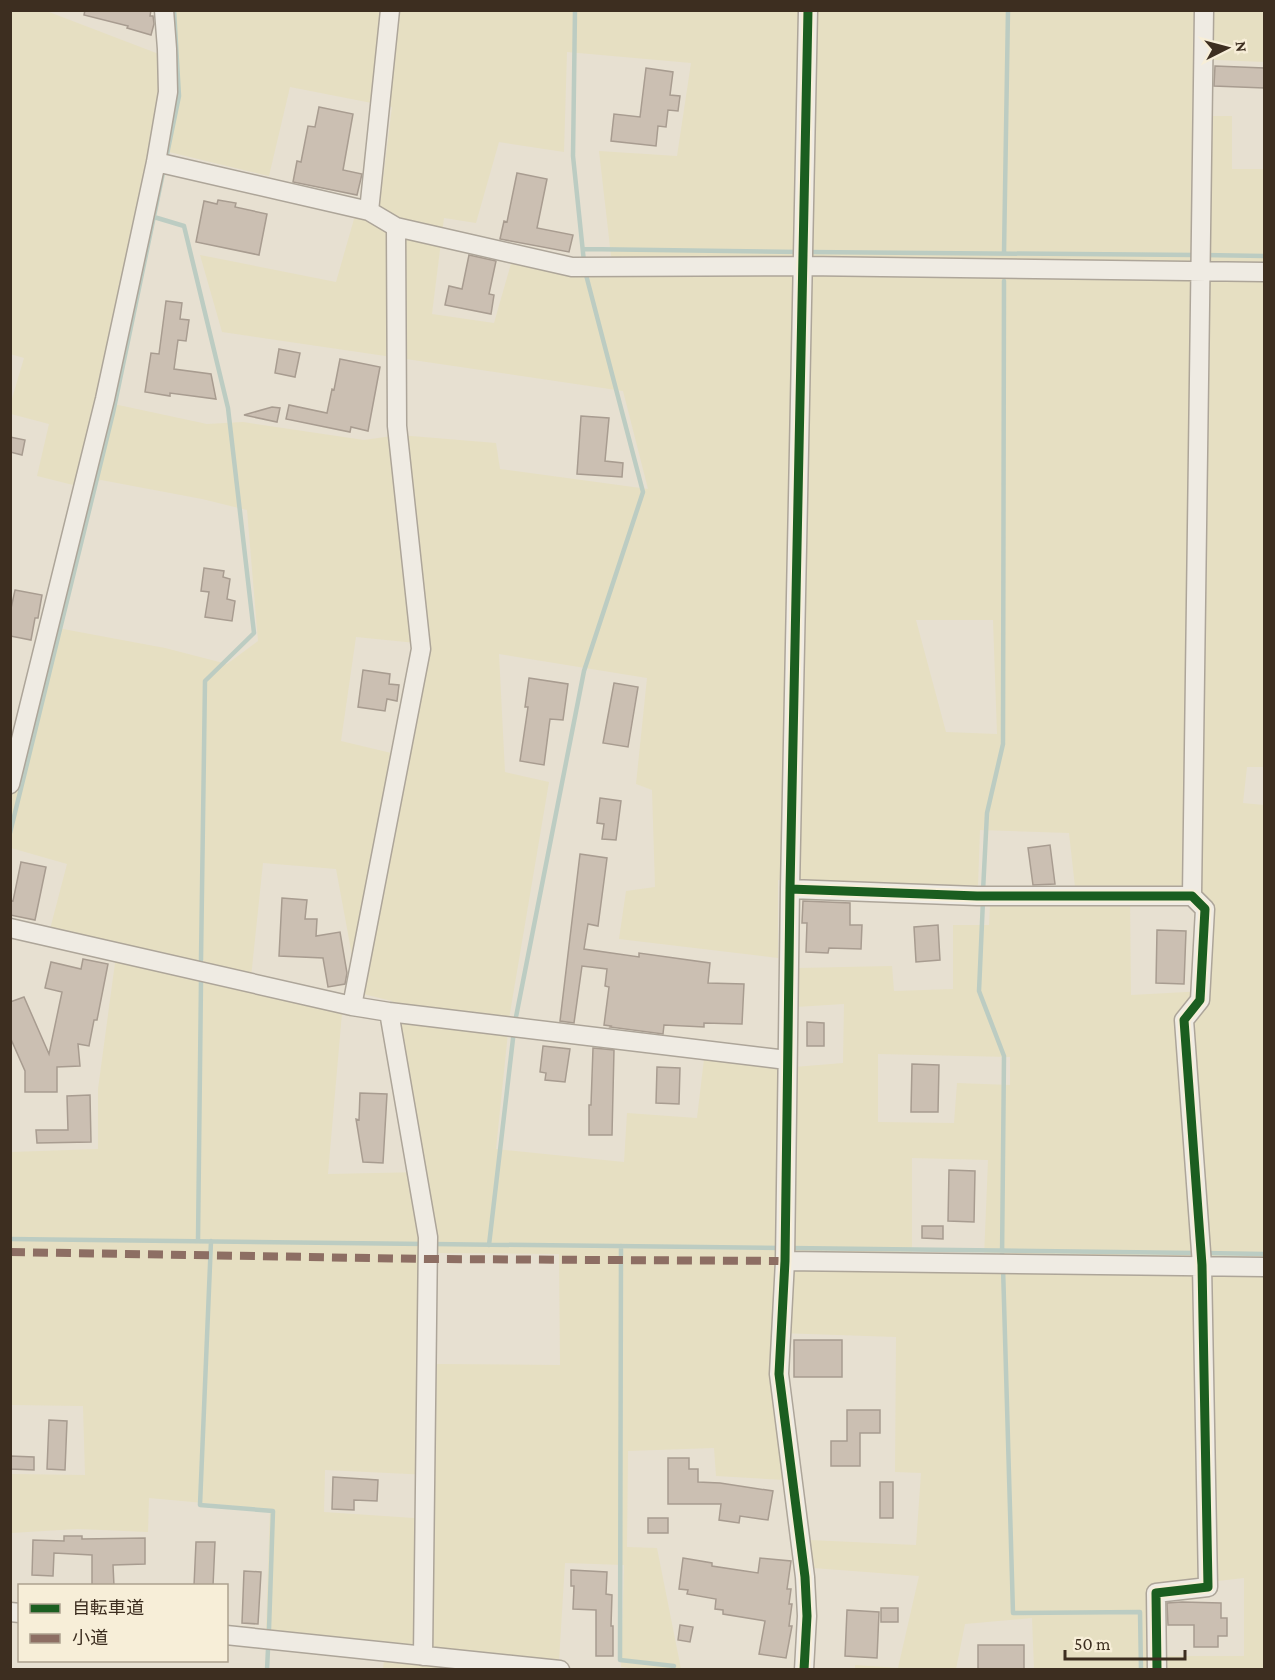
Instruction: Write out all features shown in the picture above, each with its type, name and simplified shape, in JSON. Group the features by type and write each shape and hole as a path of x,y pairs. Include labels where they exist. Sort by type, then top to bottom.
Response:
{"street":[{"path":"10,784 163,164 168,92 164,10"},
{"path":"369,211 390,10"},
{"path":"804,1670 807,1616 805,1577 779,1374 785,1261 790,888 808,10"},
{"path":"1192,896 1204,10"},
{"path":"163,164 369,211 396,227 572,267 804,266 1264,272"},
{"path":"352,1006 421,649 397,426 396,227"},
{"path":"790,888 984,896 1192,896 1205,909 1200,1000 1184,1020 1202,1265 1208,1587 1156,1593 1157,1670"},
{"path":"10,928 352,1006 788,1060"},
{"path":"389,1012 428,1243 423,1656"},
{"path":"785,1261 1264,1267"},
{"path":"228,1635 393,1661 423,1656 560,1670"}],"shaded area":[{"path":"11,11 49,11 164,56 151,147 95,400 207,424 243,422 364,440 399,435 496,443 500,469 648,489 623,391 222,332 200,255 336,282 354,219 379,209 392,107 290,87 269,176 165,151 166,11 1264,11 1264,62 1195,59 1210,116 1232,116 1232,169 1264,169 1264,767 1247,767 1243,803 1264,805 1264,1669 1034,1669 1032,1618 965,1624 956,1669 855,1669 855,1665 898,1668 919,1576 813,1568 810,1540 916,1545 921,1473 895,1472 896,1337 779,1333 785,1480 716,1476 714,1448 628,1451 627,1547 657,1548 681,1669 644,1670 621,1667 624,1565 565,1563 559,1661 266,1631 270,1509 149,1498 148,1532 78,1529 11,1533 11,1474 85,1475 83,1406 11,1405 11,1152 98,1149 98,1089 117,948 49,933 67,864 11,848 11,767 47,626 165,648 227,664 258,641 247,510 101,480 81,487 37,476 49,424 11,414 11,402 24,358 10,354","holes":["567,52 691,63 677,156 599,151 613,273 512,260 494,323 432,314 444,218 476,223 499,142 564,152","916,620 993,620 997,734 946,732","356,637 426,644 408,757 341,741","499,654 647,678 636,784 652,790 655,887 626,891 619,939 778,958 778,880 978,886 980,830 1069,833 1077,905 990,905 989,925 953,925 953,989 894,991 892,966 797,968 796,1007 844,1004 843,1063 782,1068 704,1059 697,1118 627,1113 624,1162 496,1149 510,1013 549,782 505,772","263,863 336,869 359,993 392,1001 424,1172 328,1174 342,1013 250,987","1130,895 1212,905 1205,991 1131,995","878,1054 1010,1057 1010,1085 957,1083 954,1123 878,1122","912,1158 988,1160 984,1257 912,1256","436,1253 559,1254 560,1365 434,1364","325,1470 430,1475 429,1519 324,1512","1244,1578 1244,1656 1150,1656 1149,1589"]},
{"path":"384,1659 485,1670 383,1670"}],"building":[{"path":"85,10 151,10 150,16 153,16 154,24 151,35 127,28 128,26 84,15"},
{"path":"1215,66 1264,68 1264,88 1214,86"},
{"path":"646,68 673,72 670,95 680,96 678,111 668,110 666,127 658,126 656,146 611,141 614,114 640,117"},
{"path":"319,107 353,114 343,170 362,174 357,195 293,182 297,161 301,162 308,126 315,127"},
{"path":"517,173 547,179 537,228 573,235 569,252 500,239 504,221 507,222"},
{"path":"218,200 236,203 235,207 267,214 259,255 196,242 204,201 217,204"},
{"path":"469,255 496,261 489,294 494,295 491,314 445,305 449,286 462,289"},
{"path":"166,301 182,303 180,319 189,320 186,341 178,340 174,369 211,374 216,399 145,392 151,353 159,354"},
{"path":"279,349 300,353 295,377 275,373"},
{"path":"340,359 380,367 368,431 351,427 350,432 286,419 289,405 327,413"},
{"path":"272,407 280,408 277,422 244,415"},
{"path":"581,416 609,418 605,461 623,463 622,477 577,474"},
{"path":"10,437 25,440 22,455 10,452"},
{"path":"204,568 224,571 223,577 230,579 227,599 235,601 232,621 205,617 209,592 201,591"},
{"path":"15,590 42,595 31,640 10,636 10,613"},
{"path":"363,670 390,674 389,684 399,685 397,701 387,699 385,711 358,707"},
{"path":"529,678 568,684 563,720 550,719 544,765 520,761 528,707 525,707"},
{"path":"614,683 638,687 628,747 603,743"},
{"path":"600,798 621,801 616,840 602,839 604,824 597,823"},
{"path":"1050,845 1055,884 1033,885 1028,848"},
{"path":"580,854 607,858 598,926 588,924 584,949 639,957 639,953 710,963 708,983 744,984 742,1024 704,1023 704,1027 664,1025 663,1034 604,1025 609,987 605,986 607,969 582,966 574,1023 560,1021"},
{"path":"21,862 46,867 35,920 10,915 10,900 13,901"},
{"path":"282,898 307,900 305,919 317,919 316,936 340,932 347,973 345,984 328,987 323,958 279,956"},
{"path":"803,901 850,903 850,925 862,925 861,949 829,948 828,953 806,952 807,923 802,923"},
{"path":"938,925 940,960 916,962 914,927"},
{"path":"1157,930 1186,931 1184,984 1156,983"},
{"path":"83,959 108,964 97,1020 94,1020 89,1046 78,1044 80,1066 57,1067 57,1092 25,1092 25,1071 10,1037 10,1002 24,997 49,1054 62,992 45,988 51,962 81,969"},
{"path":"807,1022 824,1023 824,1046 807,1046"},
{"path":"543,1046 570,1049 565,1082 545,1080 546,1073 540,1072"},
{"path":"593,1048 614,1050 612,1135 589,1135"},
{"path":"912,1064 939,1065 938,1112 911,1112"},
{"path":"657,1067 680,1068 679,1104 656,1103"},
{"path":"360,1093 387,1094 383,1163 363,1162 356,1119 359,1120"},
{"path":"90,1095 91,1142 37,1143 36,1130 68,1130 67,1096"},
{"path":"949,1170 975,1171 974,1222 948,1221"},
{"path":"922,1226 943,1226 943,1239 922,1238"},
{"path":"794,1340 842,1340 842,1377 794,1377"},
{"path":"847,1410 880,1410 880,1433 860,1433 860,1466 831,1466 831,1441 847,1441"},
{"path":"49,1420 67,1421 65,1470 47,1469"},
{"path":"10,1456 34,1457 34,1470 10,1469"},
{"path":"668,1458 689,1458 689,1469 698,1469 698,1482 773,1491 768,1520 740,1516 739,1523 719,1520 721,1504 668,1504"},
{"path":"333,1477 378,1480 377,1501 354,1500 354,1510 332,1509"},
{"path":"880,1482 893,1482 893,1518 880,1518"},
{"path":"648,1518 668,1518 668,1533 648,1533"},
{"path":"64,1536 82,1536 82,1539 145,1538 145,1564 113,1565 114,1584 92,1584 92,1555 54,1553 53,1576 32,1575 33,1540 64,1541"},
{"path":"196,1542 215,1542 213,1584 194,1584"},
{"path":"683,1558 712,1563 712,1566 758,1573 760,1558 791,1561 787,1589 791,1589 789,1604 792,1604 789,1626 792,1626 786,1658 759,1654 765,1621 723,1614 723,1610 715,1609 716,1599 687,1594 688,1590 679,1589"},
{"path":"571,1570 607,1572 606,1594 612,1595 613,1656 596,1656 596,1610 573,1609 574,1586 571,1586"},
{"path":"244,1571 261,1572 258,1624 242,1623"},
{"path":"1167,1603 1221,1603 1221,1618 1227,1618 1227,1636 1218,1636 1218,1647 1194,1647 1194,1625 1168,1625"},
{"path":"881,1608 898,1608 898,1622 881,1622"},
{"path":"847,1610 879,1612 877,1658 845,1656"},
{"path":"680,1625 693,1627 690,1642 678,1640"},
{"path":"978,1645 1024,1645 1024,1670 978,1670"}],"waterway":[{"path":"166,159 179,96 174,10"},
{"path":"575,10 573,156 584,262"},
{"path":"1004,253 1008,10"},
{"path":"10,833 113,413 164,168"},
{"path":"154,217 184,226 228,408 254,633 205,681 201,960"},
{"path":"583,249 799,252"},
{"path":"808,252 1195,255"},
{"path":"1204,255 1264,256"},
{"path":"515,1022 584,671 643,492 585,271"},
{"path":"983,891 987,813 1003,744 1004,281"},
{"path":"983,900 979,991 1004,1056 1002,1259"},
{"path":"198,1241 201,981"},
{"path":"489,1245 514,1030"},
{"path":"10,1239 425,1244"},
{"path":"211,1241 200,1505 273,1511 269,1629"},
{"path":"433,1244 782,1248"},
{"path":"621,1246 620,1660 674,1666"},
{"path":"790,1248 1196,1253"},
{"path":"1204,1253 1264,1254"},
{"path":"1003,1267 1013,1613 1140,1612 1141,1670"},
{"path":"267,1670 268,1649"}],"marked path":[{"path":"10,1252 428,1259 785,1261"}],"cycle path":[{"path":"804,1670 807,1616 805,1577 779,1374 785,1261 790,889 808,10"},
{"path":"790,889 977,896 1192,896 1205,909 1200,1000 1184,1020 1202,1265 1208,1587 1156,1593 1157,1670"}]}
